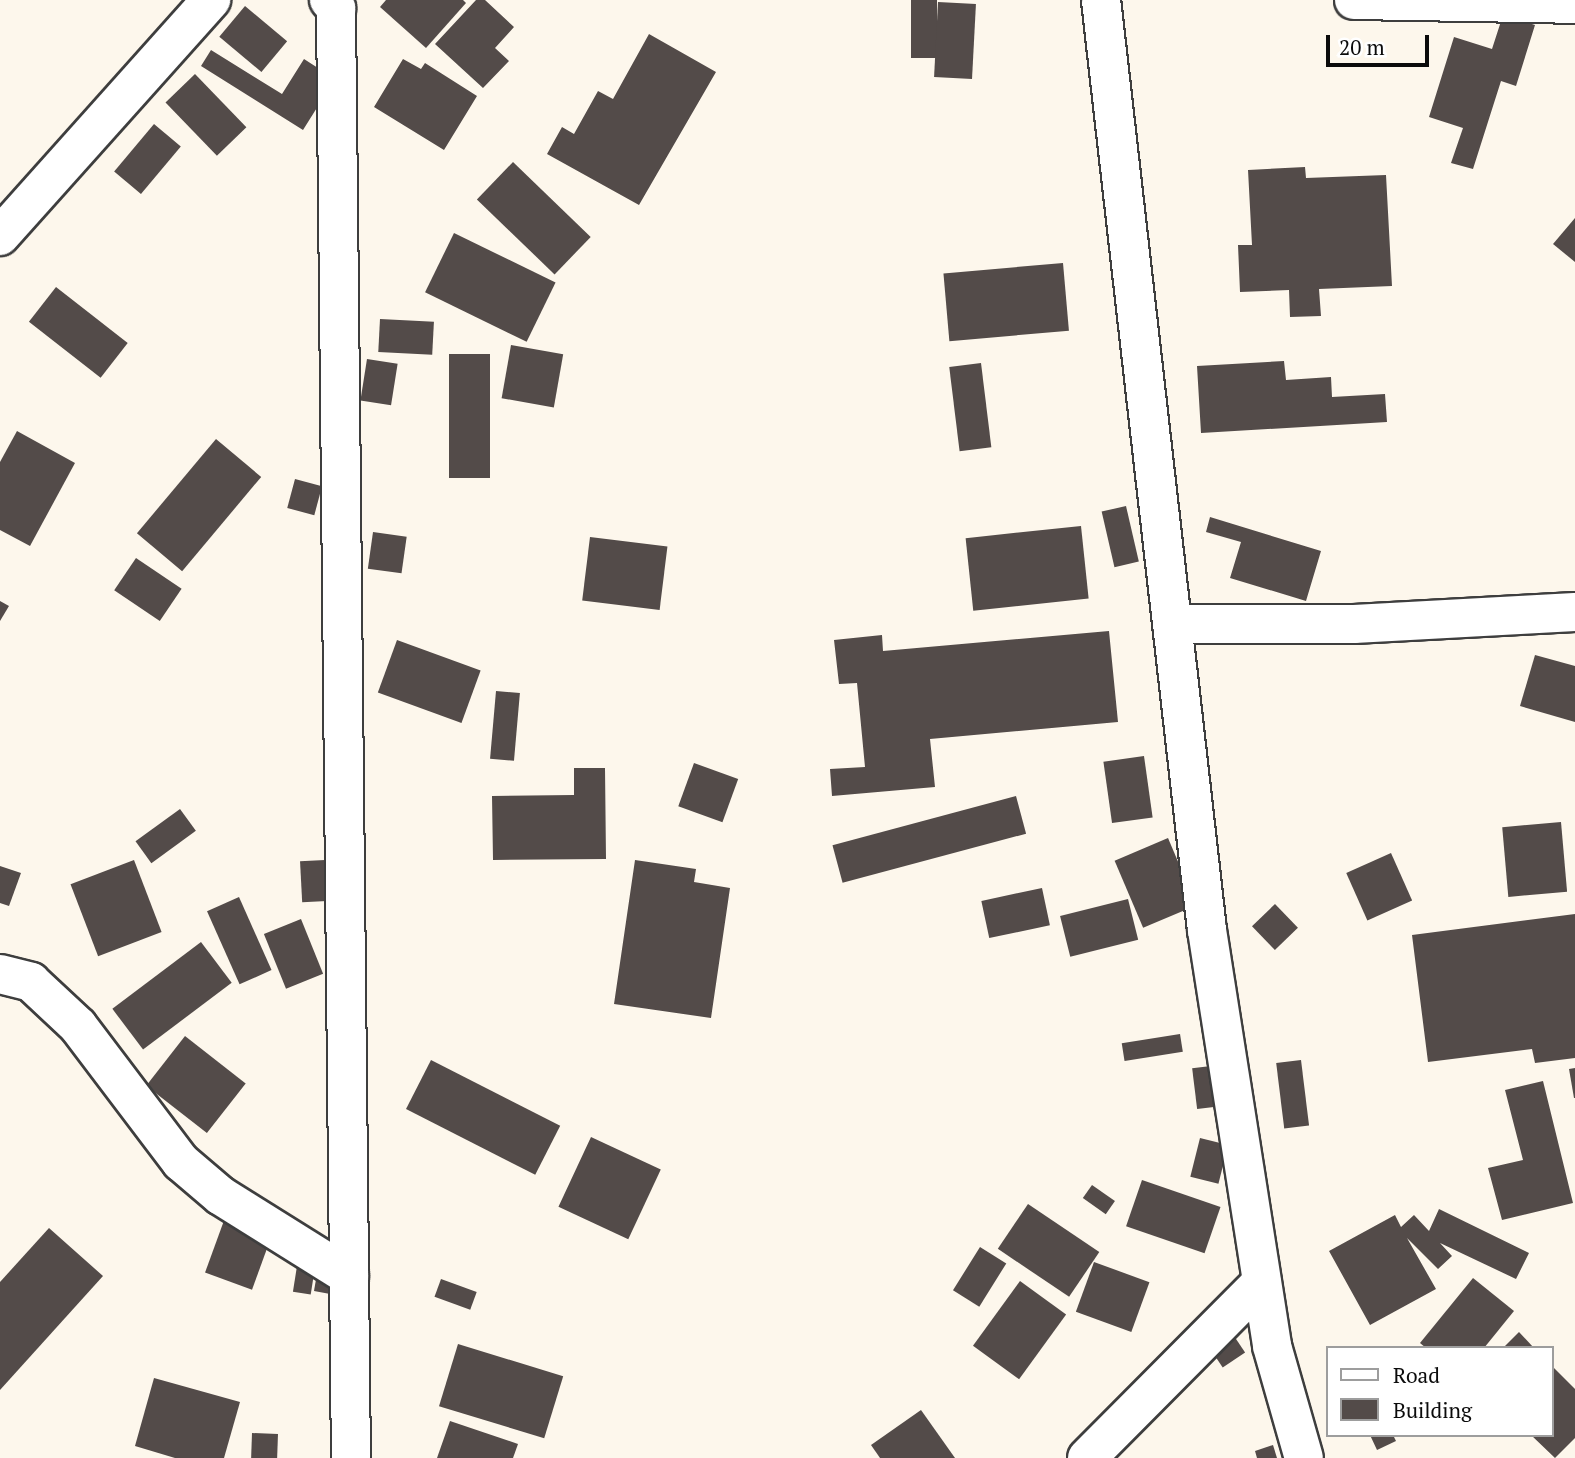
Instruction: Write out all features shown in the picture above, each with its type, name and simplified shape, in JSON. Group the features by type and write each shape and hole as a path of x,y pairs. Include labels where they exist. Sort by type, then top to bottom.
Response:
{"street":[{"path":"0,236 211,0"},
{"path":"329,0 336,8 351,1458"},
{"path":"1101,0 1207,930 1272,1346 1304,1458"},
{"path":"1354,0 1575,4"},
{"path":"1172,624 1354,624 1575,612"},
{"path":"0,974 31,982 78,1026 181,1162 211,1188 349,1276"},
{"path":"1087,1458 1262,1282"}],"building":[{"path":"386,0 463,0 466,3 426,48 380,7"},
{"path":"476,0 485,0 514,27 495,48 509,61 483,88 435,44"},
{"path":"911,0 937,0 937,58 911,58"},
{"path":"938,2 976,4 972,79 934,77"},
{"path":"245,6 287,41 261,72 219,37"},
{"path":"1503,15 1535,25 1516,86 1501,81 1473,169 1451,163 1463,128 1429,117 1454,37 1492,49"},
{"path":"649,34 716,72 639,205 547,154 562,127 574,134 598,91 613,99"},
{"path":"211,50 282,94 304,59 335,79 303,130 201,66"},
{"path":"403,59 421,69 425,63 477,96 444,150 374,107"},
{"path":"195,74 246,127 217,156 166,102"},
{"path":"154,124 181,146 141,194 114,171"},
{"path":"513,162 591,237 555,274 477,199"},
{"path":"1305,167 1306,178 1386,175 1392,286 1319,289 1321,316 1290,317 1289,290 1240,292 1238,245 1252,245 1248,170"},
{"path":"1575,218 1575,262 1553,244"},
{"path":"454,233 556,283 527,342 425,292"},
{"path":"1063,263 1069,331 949,341 943,273"},
{"path":"56,287 128,343 101,378 29,322"},
{"path":"380,319 434,322 432,355 378,352"},
{"path":"511,345 563,354 554,407 502,398"},
{"path":"449,354 490,354 490,478 449,478"},
{"path":"367,359 398,364 391,405 360,400"},
{"path":"1284,361 1286,380 1331,377 1332,397 1385,394 1387,422 1201,433 1197,366"},
{"path":"981,363 991,447 960,451 949,367"},
{"path":"17,431 75,463 30,546 0,530 0,462"},
{"path":"216,439 261,477 182,571 137,533"},
{"path":"295,479 322,486 314,515 287,508"},
{"path":"1126,506 1139,562 1114,567 1102,512"},
{"path":"1210,517 1321,551 1306,601 1230,578 1241,542 1206,532"},
{"path":"1081,526 1089,599 973,611 966,538"},
{"path":"373,532 407,537 402,573 368,569"},
{"path":"590,537 667,547 660,610 582,601"},
{"path":"136,558 182,589 160,621 114,590"},
{"path":"0,601 9,606 0,621"},
{"path":"1109,631 1118,722 930,739 935,787 832,796 830,769 865,767 857,683 839,684 834,640 882,635 883,651"},
{"path":"397,640 481,670 461,723 378,693"},
{"path":"1535,655 1575,666 1575,722 1520,706"},
{"path":"496,691 520,693 514,761 490,759"},
{"path":"1144,756 1153,817 1112,823 1103,762"},
{"path":"694,763 738,779 722,822 678,806"},
{"path":"574,768 605,768 606,859 493,860 492,796 574,795"},
{"path":"1016,796 1026,834 843,883 832,845"},
{"path":"180,809 196,831 151,863 136,841"},
{"path":"1561,822 1567,892 1508,897 1502,827"},
{"path":"1168,838 1197,905 1143,928 1115,861"},
{"path":"1391,853 1412,901 1367,920 1346,873"},
{"path":"134,860 162,932 98,956 71,884"},
{"path":"325,860 327,901 302,902 300,861"},
{"path":"635,860 696,869 694,882 730,888 711,1018 614,1004"},
{"path":"0,866 21,873 9,906 0,903"},
{"path":"1042,888 1050,925 989,938 981,901"},
{"path":"239,897 272,970 240,984 207,911"},
{"path":"1128,899 1138,940 1070,957 1060,916"},
{"path":"1275,904 1298,928 1275,950 1252,926"},
{"path":"1575,914 1575,1058 1535,1063 1532,1049 1428,1062 1412,935"},
{"path":"301,919 323,974 286,989 264,934"},
{"path":"201,942 232,983 143,1050 112,1009"},
{"path":"1180,1034 1183,1052 1125,1061 1122,1043"},
{"path":"185,1036 246,1083 207,1133 146,1086"},
{"path":"431,1060 560,1126 535,1175 406,1109"},
{"path":"1301,1060 1309,1126 1284,1129 1276,1063"},
{"path":"1211,1066 1216,1107 1197,1109 1192,1068"},
{"path":"1575,1068 1575,1098 1574,1098 1569,1069"},
{"path":"1543,1081 1573,1203 1502,1220 1488,1168 1523,1160 1505,1090"},
{"path":"591,1137 661,1170 628,1239 558,1207"},
{"path":"1200,1138 1228,1145 1218,1184 1190,1177"},
{"path":"1142,1180 1220,1207 1205,1253 1126,1226"},
{"path":"1092,1185 1115,1201 1106,1214 1083,1198"},
{"path":"230,1204 277,1221 252,1290 205,1273"},
{"path":"1028,1204 1099,1252 1069,1297 998,1249"},
{"path":"1439,1209 1529,1253 1516,1279 1440,1243 1452,1256 1438,1269 1407,1238 1436,1289 1370,1325 1329,1251 1395,1215 1401,1227 1414,1215 1429,1231"},
{"path":"49,1228 103,1276 0,1390 0,1282"},
{"path":"980,1247 1006,1263 979,1307 953,1290"},
{"path":"319,1262 341,1296 314,1291"},
{"path":"1094,1262 1149,1282 1131,1332 1076,1312"},
{"path":"297,1266 315,1269 311,1294 293,1292"},
{"path":"1473,1278 1514,1311 1486,1346 1424,1346 1420,1343"},
{"path":"441,1279 477,1292 470,1310 435,1297"},
{"path":"1020,1281 1066,1315 1019,1379 973,1346"},
{"path":"1230,1330 1245,1352 1223,1367 1208,1345"},
{"path":"1519,1332 1532,1346 1505,1346"},
{"path":"458,1344 563,1376 544,1438 439,1406"},
{"path":"1554,1368 1575,1389 1575,1438 1555,1458 1533,1437 1554,1437"},
{"path":"154,1378 240,1402 224,1458 175,1458 135,1446"},
{"path":"921,1410 955,1458 880,1458 871,1445"},
{"path":"450,1421 518,1444 513,1458 437,1458"},
{"path":"252,1433 278,1434 277,1458 251,1458"},
{"path":"1371,1437 1394,1437 1396,1441 1377,1450"},
{"path":"1273,1445 1277,1458 1257,1458 1255,1451"}]}
